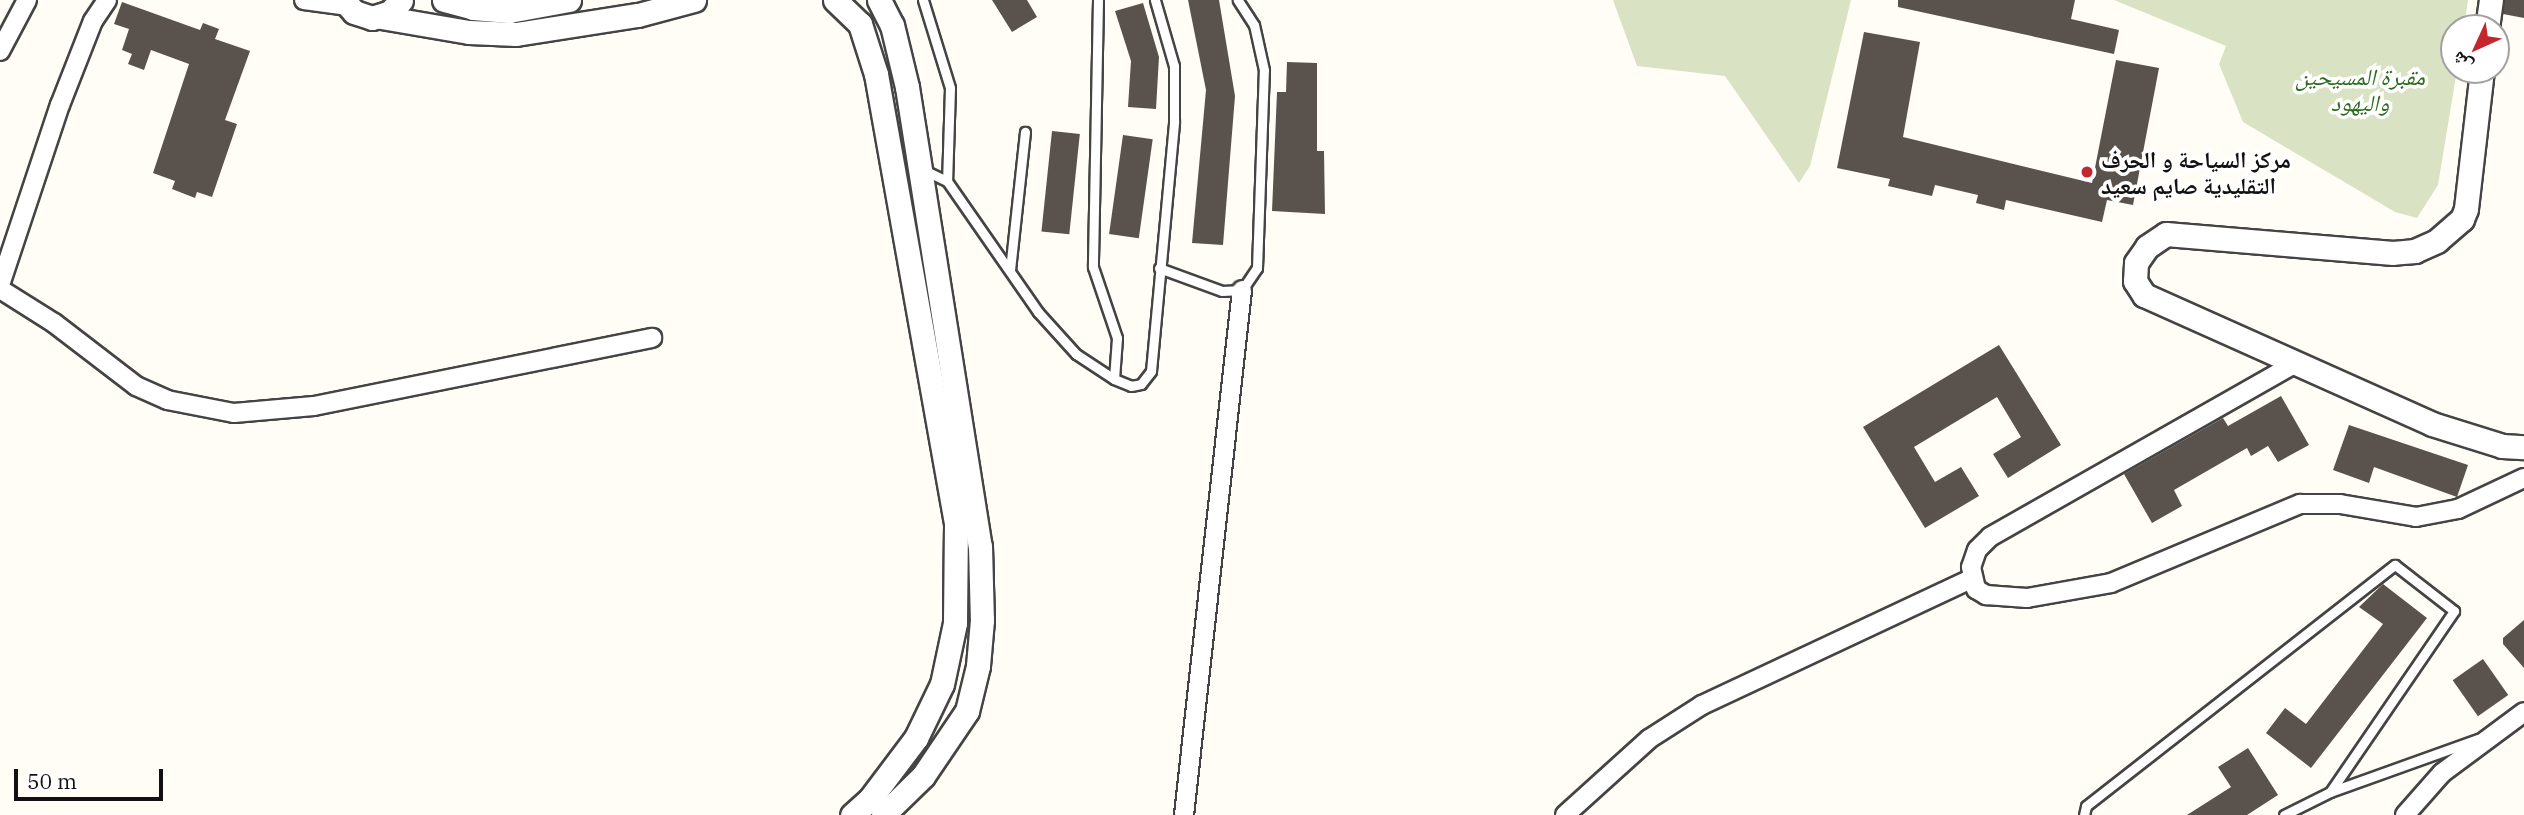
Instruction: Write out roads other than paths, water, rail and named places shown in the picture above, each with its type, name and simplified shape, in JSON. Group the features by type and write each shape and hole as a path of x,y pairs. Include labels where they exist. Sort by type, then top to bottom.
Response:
{"street":[{"path":"0,51 27,0"},
{"path":"107,0 93,22 60,105 0,287 54,323 136,386 167,400 234,412 314,406 652,338"},
{"path":"304,0 345,3 363,16 381,16 469,32 516,34 638,15 694,0"},
{"path":"381,16 401,0"},
{"path":"444,0 472,9 509,11 569,0"},
{"path":"835,0 860,24 876,74 956,525 955,623 942,684 916,738 870,799 852,815"},
{"path":"879,0 892,25 906,87 980,546 982,620 978,666 967,711 923,775 883,815"},
{"path":"2480,84 2466,209 2462,219 2437,241 2415,251 2393,253 2166,234 2147,247 2136,263 2134,281 2144,295 2432,424 2502,446 2524,447"},
{"path":"1184,815 1242,290"},
{"path":"1971,579 1977,550 1990,537 2296,363"},
{"path":"1971,579 1986,595 2027,598 2111,583 2300,504 2340,504 2416,517 2458,509 2524,478"},
{"path":"1564,815 1649,738 1702,705 1971,579"},
{"path":"2406,815 2442,773 2524,712"}],"lane":[{"path":"923,0 950,88 947,181"},
{"path":"1098,0 1093,267 1117,338 1114,379"},
{"path":"918,167 947,181 1038,312 1076,354 1114,379 1131,386 1141,384 1151,371 1174,121 1174,66 1155,0"},
{"path":"1159,268 1222,291 1242,290 1257,268 1261,237 1264,70 1254,25 1238,0"},
{"path":"1010,270 1025,132"},
{"path":"2084,815 2086,806 2395,565 2454,611 2330,792"},
{"path":"2284,815 2330,792 2496,733"}],"place":[{"name":"مركز السياحة و الحرف التقليدية صايم سعيد","path":"2087,172"}],"park label":[{"name":"مقبرة المسيحين واليهود","path":"2360,89"}]}
